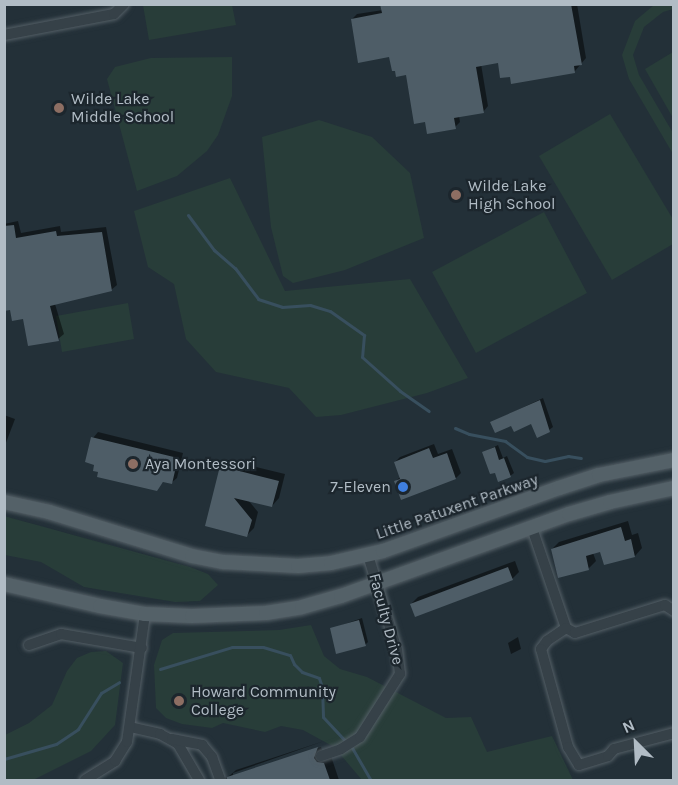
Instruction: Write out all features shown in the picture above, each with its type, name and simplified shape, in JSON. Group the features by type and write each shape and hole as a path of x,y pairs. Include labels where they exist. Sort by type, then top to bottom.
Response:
{"main road":[{"name":"Little Patuxent Parkway","path":"4,502 49,512 148,545 224,562 297,566 368,555 416,541 589,479 674,460"},
{"path":"4,584 145,614 192,616 266,613 302,607 376,584 610,502 674,488"}],"street":[{"path":"4,35 114,14 124,4"},
{"path":"532,528 566,628 575,633 665,605 674,611"},
{"name":"Faculty Drive","path":"323,755 360,738 400,674 401,666 368,555"},
{"path":"85,780 114,761 127,742 145,614"},
{"path":"566,628 547,641 541,649 568,747 579,765 608,756 614,749 674,733"},
{"path":"29,645 61,634 142,648"},
{"path":"130,727 202,745 212,757 220,779"},
{"path":"169,738 185,753 199,780"}],"green space":[{"path":"143,5 232,5 236,25 149,40"},
{"path":"654,5 673,5 673,9 663,12 644,27 633,55 639,75 673,133 673,154 629,79 622,55 635,21"},
{"path":"673,52 673,118 645,69"},
{"path":"232,57 232,96 218,135 207,151 177,176 137,191 107,79 115,67 151,58"},
{"path":"610,114 674,221 673,244 612,280 539,156"},
{"path":"319,120 372,137 410,173 424,238 345,270 293,283 283,276 271,227 262,137"},
{"path":"230,178 285,291 410,279 468,378 427,393 341,415 316,417 289,388 216,372 186,339 174,284 148,267 134,211"},
{"path":"544,212 587,293 476,353 432,272"},
{"path":"128,303 134,339 62,352 56,316"},
{"path":"4,516 190,567 208,574 218,585 200,601 175,602 84,587 41,562 5,555"},
{"path":"311,625 324,656 340,669 367,677 446,718 471,717 487,752 552,736 573,780 362,780 334,747 303,730 281,726 265,732 223,723 212,728 182,724 166,718 156,708 154,665 162,640 173,633 279,630"},
{"path":"106,651 123,663 115,725 91,751 33,780 5,780 5,735 29,723 52,705 67,671 77,658 91,652"}],"building":[{"path":"380,4 571,4 582,65 574,66 575,73 511,84 510,77 500,78 498,63 476,67 484,113 454,118 456,129 427,134 425,122 414,124 406,75 396,77 389,57 358,63 351,19 382,13"},
{"path":"14,225 16,238 56,231 57,236 102,232 112,291 50,306 59,341 28,346 23,319 12,321 10,310 4,311 4,226"},
{"path":"540,400 550,432 537,438 531,424 514,432 511,426 495,433 490,422"},
{"name":"Aya Montessori","path":"91,437 178,458 172,484 163,482 157,491 97,477 98,472 93,471 94,465 85,462"},
{"path":"495,447 499,460 504,458 511,477 498,482 495,473 490,474 482,452"},
{"path":"429,448 433,458 447,453 456,479 401,500 394,481 400,479 394,462"},
{"path":"220,466 279,481 272,507 234,498 252,520 247,537 205,526"},
{"path":"621,527 625,541 631,539 635,557 604,565 600,552 586,556 589,570 558,578 551,549"},
{"path":"508,567 513,580 415,617 410,604"},
{"path":"359,620 366,646 336,654 330,628"},
{"path":"318,747 314,758 317,762 324,763 330,780 227,780 227,777"}],"waterway":[{"path":"188,215 214,250 235,268 258,299 282,307 310,305 330,311 364,335 362,357 400,391 429,411"},
{"path":"455,428 469,434 505,441 527,457 545,461 568,456 581,458"},
{"path":"160,669 232,647 263,647 290,655 294,664 302,672 319,678 322,687 323,717 346,742"},
{"path":"4,759 56,744 78,729 101,693 119,682"},
{"path":"351,746 371,780"}],"place":[{"name":"Wilde Lake Middle School","path":"59,108"},
{"name":"Wilde Lake High School","path":"456,195"},
{"name":"Aya Montessori","path":"133,464"},
{"name":"7-Eleven","path":"403,487"},
{"name":"Howard Community College","path":"179,701"}]}
